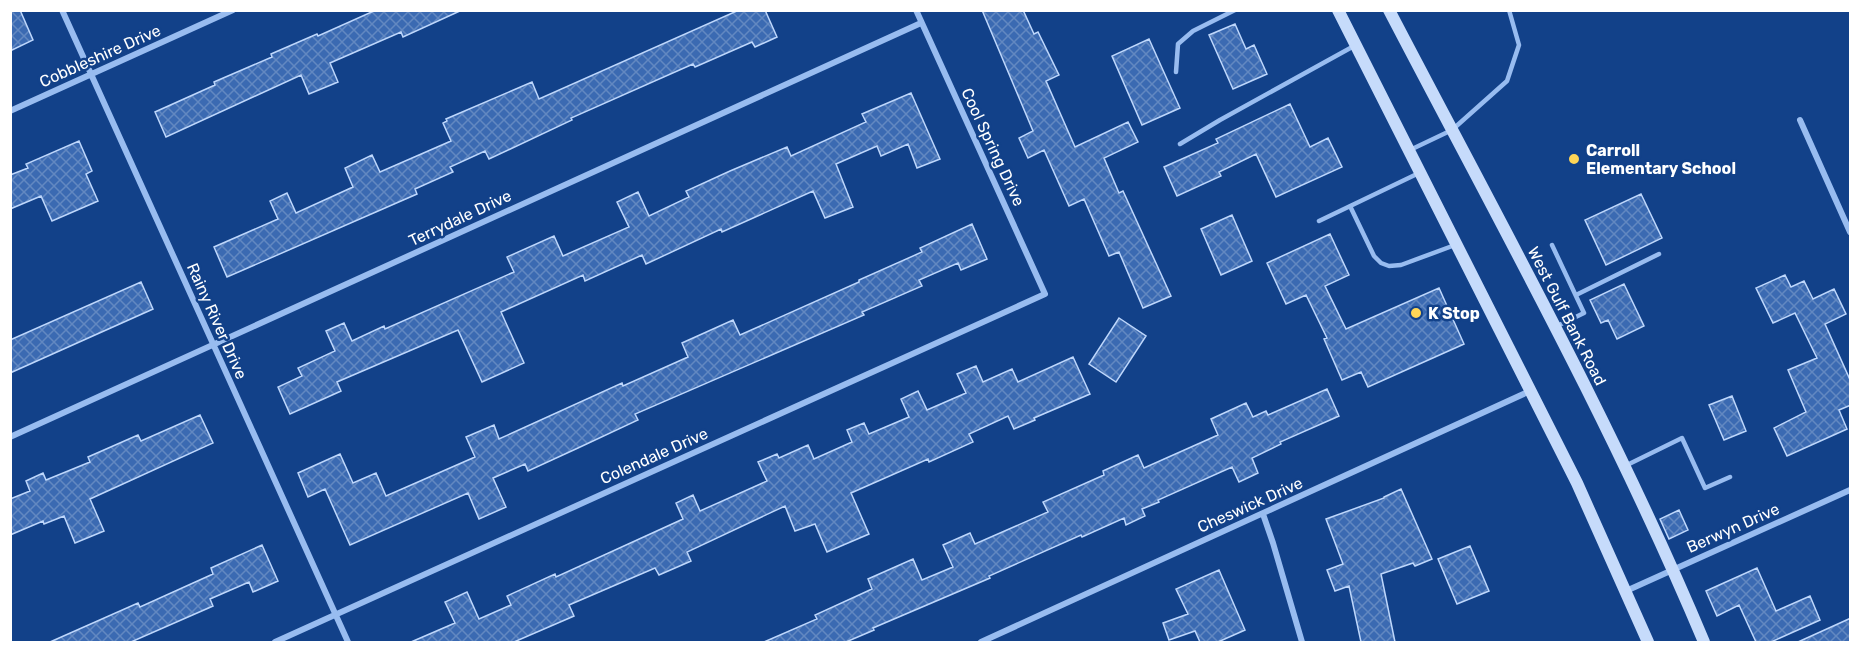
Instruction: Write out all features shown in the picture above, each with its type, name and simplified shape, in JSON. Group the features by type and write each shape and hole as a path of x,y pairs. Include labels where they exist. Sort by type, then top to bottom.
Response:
{"main road":[{"path":"1338,10 1577,483 1648,642"},
{"name":"West Gulf Bank Road","path":"1389,10 1555,327 1673,569 1704,642"}],"street":[{"name":"Rainy River Drive","path":"62,10 348,642"},
{"name":"Cobbleshire Drive","path":"10,111 232,10"},
{"name":"Cool Spring Drive","path":"916,10 1045,294"},
{"name":"Terrydale Drive","path":"10,437 921,23"},
{"path":"1800,120 1851,232"},
{"name":"Colendale Drive","path":"275,642 1045,294"},
{"name":"Cheswick Drive","path":"981,642 992,640 1530,391"},
{"name":"Berwyn Drive","path":"1626,591 1851,490"},
{"path":"1263,514 1302,642"}],"lane":[{"path":"1176,72 1178,44 1193,31 1235,10"},
{"path":"1410,150 1452,130 1507,81 1519,45 1509,10"},
{"path":"1180,144 1357,44"},
{"path":"1319,221 1421,171"},
{"path":"1350,206 1374,256 1381,263 1389,266 1401,265 1457,244"},
{"path":"1552,245 1584,313 1555,327"},
{"path":"1576,295 1659,254"},
{"path":"1624,466 1682,438 1705,488 1730,477"}],"building":[{"path":"10,10 20,10 33,40 10,51"},
{"path":"376,10 462,10 403,37 401,32 330,63 338,82 309,94 301,75 166,137 155,112 215,85 214,82 272,57 271,54"},
{"path":"739,10 765,10 777,37 755,47 752,42 695,67 693,64 571,118 572,120 489,159 485,151 450,167 453,172 415,189 417,194 227,277 214,247 278,219 270,201 287,193 296,213 353,187 345,168 372,155 380,172 451,141 443,123 447,121 446,119 532,82 539,99"},
{"path":"982,10 1023,10 1034,34 1038,32 1059,75 1046,81 1075,147 1128,122 1138,142 1104,158 1119,193 1123,191 1171,296 1143,308 1119,252 1109,256 1084,199 1069,206 1044,150 1028,158 1019,138 1033,131"},
{"path":"1235,24 1246,49 1254,45 1267,74 1233,89 1209,35"},
{"path":"1149,39 1180,108 1142,125 1112,56"},
{"path":"911,93 940,159 917,168 908,144 881,156 877,146 836,164 853,207 825,218 813,191 722,232 721,229 646,264 642,255 585,281 583,275 501,312 524,363 482,382 458,330 337,382 341,391 290,414 278,387 302,376 298,368 335,351 326,331 344,323 352,341 384,326 385,329 514,272 507,257 554,236 563,256 629,227 617,202 638,192 649,216 689,197 686,191 730,171 787,147 791,156 866,122 862,114"},
{"path":"1290,104 1310,147 1328,138 1342,167 1276,197 1256,154 1219,172 1221,176 1177,196 1164,167 1218,143 1216,139"},
{"path":"79,141 92,171 86,174 98,201 52,221 41,196 10,209 10,175 28,168 26,164"},
{"path":"1641,194 1662,238 1606,265 1585,220"},
{"path":"1232,215 1252,261 1221,275 1201,229"},
{"path":"972,224 987,259 961,270 958,263 919,280 922,286 862,312 864,315 635,414 638,420 578,448 528,471 525,464 493,478 506,507 479,519 468,493 350,545 325,489 308,497 298,473 340,454 353,483 376,473 386,496 475,457 466,437 494,425 499,439 622,383 623,386 688,357 682,343 733,320 740,335 922,252 920,248"},
{"name":"K Stop","path":"1330,234 1349,275 1325,286 1346,329 1439,288 1464,344 1368,387 1361,372 1342,380 1324,339 1327,338 1306,295 1286,304 1267,263"},
{"path":"1785,275 1791,287 1804,281 1813,299 1834,289 1846,314 1825,324 1851,382 1851,405 1839,410 1847,429 1787,456 1774,428 1806,412 1788,370 1817,358 1795,313 1773,323 1756,288"},
{"path":"141,282 153,309 10,373 10,340"},
{"path":"1624,284 1644,326 1617,339 1608,320 1601,323 1590,300"},
{"path":"1119,318 1146,336 1116,382 1089,364"},
{"path":"1073,357 1090,394 1014,429 1008,416 969,434 973,442 851,493 869,534 827,552 815,524 795,531 785,506 687,552 691,561 659,575 655,568 569,605 574,616 514,642 411,642 455,623 445,602 467,592 479,619 511,605 507,596 555,574 556,577 683,519 676,503 693,495 700,511 767,481 758,462 777,454 779,458 808,445 814,459 852,442 847,430 864,423 869,434 909,417 901,399 918,391 927,410 966,393 957,374 976,366 983,382 1012,369 1018,382"},
{"path":"1327,389 1339,416 1280,442 1281,444 1252,458 1258,473 1239,482 1232,467 1158,500 1159,502 1142,509 1145,516 1126,525 1124,518 1082,537 1081,535 846,642 764,642 817,619 815,615 872,589 868,579 913,559 922,580 953,567 943,545 970,533 975,544 1048,512 1043,502 1104,475 1103,471 1138,455 1144,468 1218,435 1211,419 1246,403 1253,417 1266,411 1268,415"},
{"path":"1732,396 1746,431 1724,440 1709,405"},
{"path":"200,415 213,443 90,499 104,531 75,543 64,516 44,524 43,521 10,535 10,499 30,491 26,481 43,473 46,480 90,462 88,457 138,435 141,441"},
{"path":"1401,489 1432,559 1415,566 1413,563 1381,574 1395,642 1361,642 1349,586 1335,591 1327,570 1343,564 1326,519 1384,498"},
{"path":"1679,510 1688,530 1669,539 1660,519"},
{"path":"262,545 278,581 253,592 249,582 210,599 213,606 131,642 50,642 138,603 140,607 213,574 211,568"},
{"path":"1470,546 1489,591 1457,604 1438,559"},
{"path":"1757,568 1776,611 1810,596 1820,620 1771,642 1756,642 1739,605 1717,616 1706,591"},
{"path":"1219,570 1245,630 1218,642 1200,642 1195,631 1169,640 1163,623 1188,614 1176,589"},
{"path":"1851,618 1851,642 1798,642"}],"place":[{"name":"Carroll Elementary School","path":"1574,159"},
{"name":"K Stop","path":"1416,313"}]}
